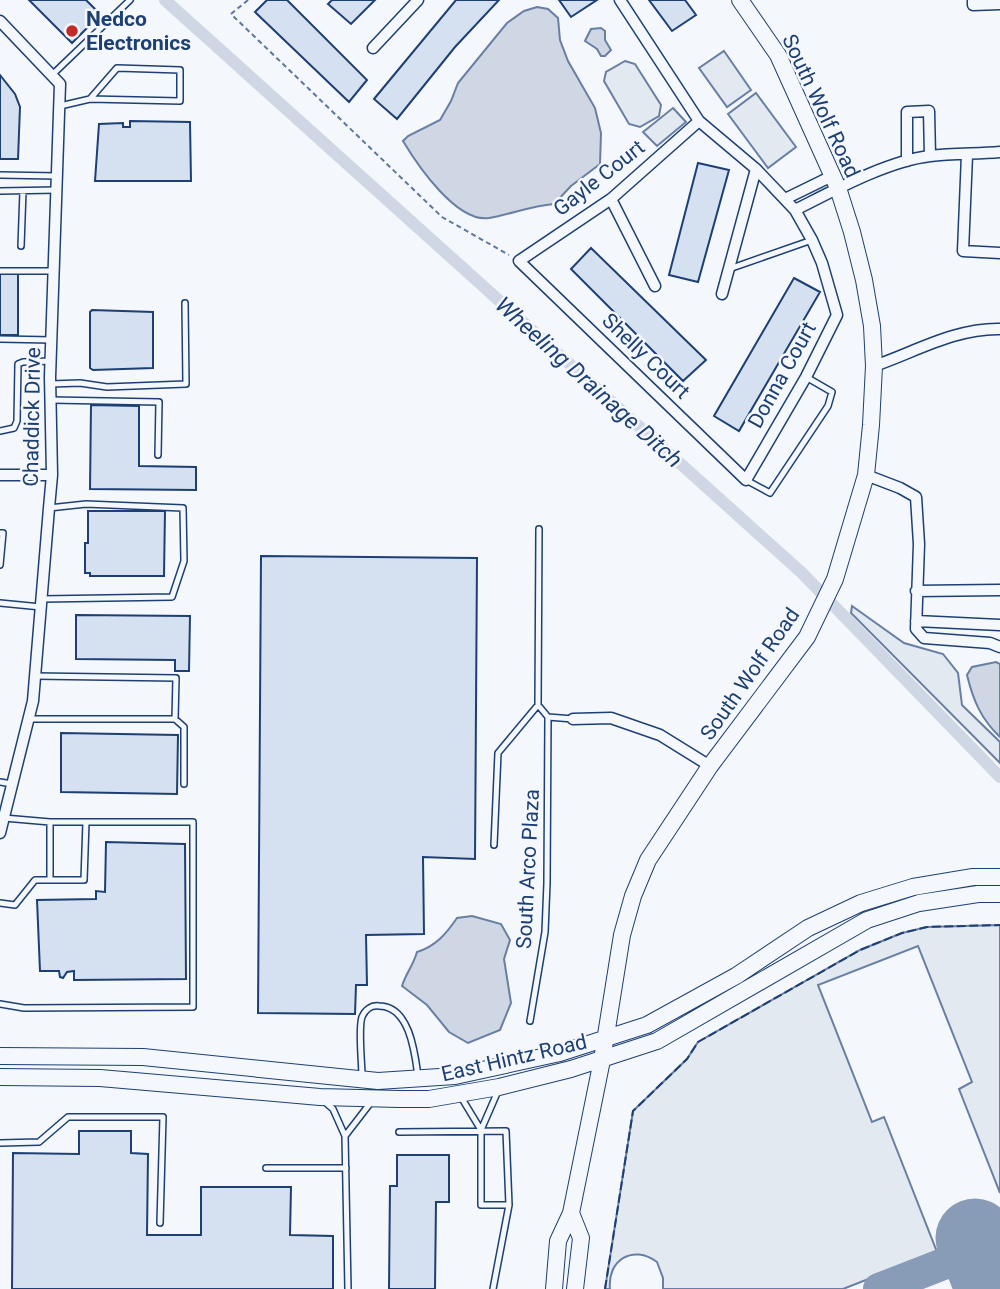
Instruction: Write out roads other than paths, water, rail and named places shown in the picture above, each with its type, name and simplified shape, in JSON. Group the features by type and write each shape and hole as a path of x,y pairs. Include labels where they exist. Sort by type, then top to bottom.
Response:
{"main road":[{"name":"South Wolf Road","path":"554,1289 558,1241 571,1213 602,1060 622,935 633,896 648,860 710,766 807,637 835,579 866,475 874,366 872,326 852,232 835,182 778,55 740,0"},
{"name":"East Hintz Road","path":"0,1056 143,1057 362,1080 455,1076 500,1068 560,1053 647,1025 736,976 808,928 861,903 913,887 972,877 1000,877"},
{"name":"East Hintz Road","path":"0,1077 100,1078 320,1097 429,1099 499,1087 602,1060 657,1041 867,920 919,903 978,894 1000,894"},
{"name":"South Wolf Road","path":"571,1213 581,1238 575,1289"}],"street":[{"path":"373,48 418,0"},
{"name":"Donna Court","path":"620,0 699,121 756,169 794,210 812,240 837,315 806,377 746,480"},
{"path":"973,0 972,5 1000,4"},
{"path":"0,20 52,75"},
{"name":"Chaddick Drive","path":"0,833 29,719 52,475 50,384 60,84 52,75"},
{"path":"907,161 907,112 929,111 930,156"},
{"name":"Gayle Court","path":"519,261 611,199 699,121"},
{"path":"785,199 907,161 930,156 1000,152"},
{"path":"967,155 963,251 1000,253"},
{"path":"722,295 756,169"},
{"path":"794,210 835,182"},
{"path":"611,199 655,286"},
{"name":"Shelly Court","path":"519,261 746,480"},
{"path":"874,366 949,336 1000,328"},
{"path":"0,475 52,475"},
{"path":"866,475 901,488 915,497 919,544 915,591 916,625 923,638 990,643 1000,647"},
{"path":"915,591 1000,590"},
{"path":"916,625 1000,625"},
{"path":"573,719 611,718 660,735 710,766"}],"lane":[{"path":"52,75 130,0"},
{"path":"59,106 90,99 180,101 180,70 117,68 90,99"},
{"path":"0,175 57,176"},
{"path":"0,191 57,190"},
{"path":"21,246 23,191"},
{"path":"729,270 812,240"},
{"path":"0,271 54,271"},
{"path":"50,384 80,383 107,387 186,384 185,303"},
{"path":"0,339 52,340"},
{"path":"0,431 14,428 17,421 18,364 51,361"},
{"path":"746,480 770,494 828,406 832,392 806,377"},
{"path":"51,400 159,402 158,455"},
{"path":"0,603 172,597 184,561 183,508 86,504 49,508"},
{"path":"494,845 498,754 538,705 539,529"},
{"path":"0,533 3,533 0,565"},
{"path":"35,676 176,678 174,719"},
{"path":"538,705 548,717 573,719"},
{"name":"South Arco Plaza","path":"530,1021 545,932 548,717"},
{"path":"29,719 174,719 184,727 184,784"},
{"path":"0,782 12,784"},
{"path":"0,1004 24,1008 193,1006 194,822 50,822 4,818"},
{"path":"50,822 50,880"},
{"path":"0,903 15,905 35,880 84,880 86,822"},
{"path":"362,1080 361,1022 371,1006 394,1011 406,1027 411,1039 418,1078"},
{"path":"499,1087 481,1130 481,1205 509,1205"},
{"path":"460,1094 481,1130"},
{"path":"320,1097 333,1109 345,1136 348,1289"},
{"path":"345,1136 374,1098"},
{"path":"0,1153 0,1143 39,1142 68,1117 163,1116 160,1223"},
{"path":"399,1132 506,1131 509,1205 494,1289"},
{"path":"266,1168 346,1168"}],"waterway":[{"name":"Wheeling Drainage Ditch","path":"165,0 802,573 1000,777"}],"place":[{"name":"Nedco Electronics","path":"72,31"}]}
